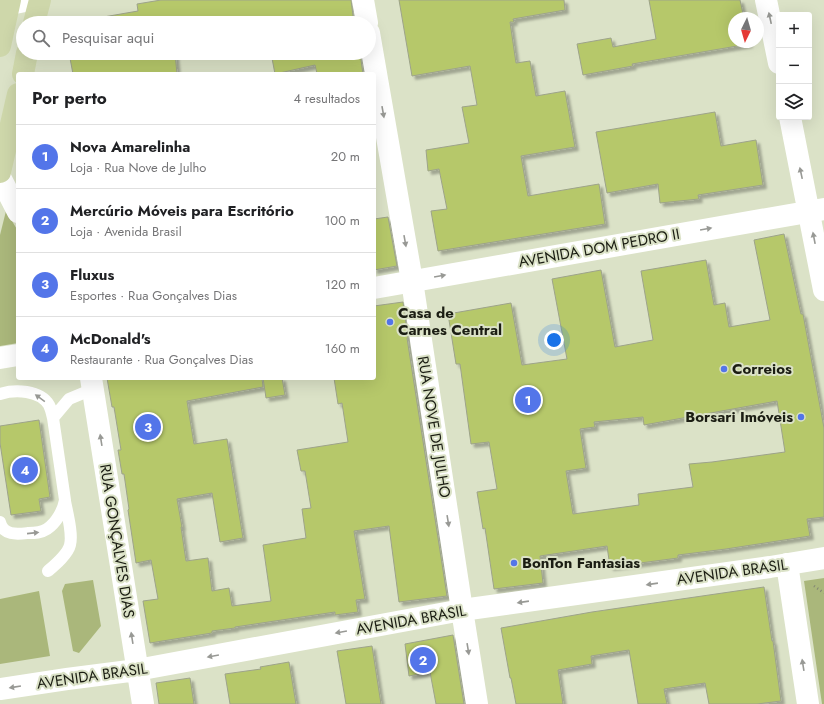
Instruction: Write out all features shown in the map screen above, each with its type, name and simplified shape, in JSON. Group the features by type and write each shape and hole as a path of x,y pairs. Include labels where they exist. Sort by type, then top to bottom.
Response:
{"main road":[{"path":"36,16 40,0"},
{"path":"0,46 12,2"},
{"path":"23,72 26,60"},
{"path":"0,172 16,103"}],"street":[{"path":"363,0 366,16"},
{"path":"766,0 776,48"},
{"name":"RUA NOVE DE JULHO","path":"374,60 376,72"},
{"name":"RUA NOVE DE JULHO","path":"376,73 412,281 477,704"},
{"path":"791,120 817,210 824,290"},
{"path":"0,177 16,208"},
{"name":"AVENIDA DOM PEDRO II","path":"376,288 817,210"},
{"path":"0,358 16,355"},
{"name":"RUA GONÇALVES DIAS","path":"92,384 143,704"},
{"name":"AVENIDA BRASIL","path":"0,690 66,679 137,670 462,610 824,558"},
{"path":"787,564 808,704"}],"lane":[{"path":"53,418 69,399 92,384"},
{"path":"0,394 5,392 36,394 49,406 53,418 71,535 70,546 60,560 48,571"},
{"path":"0,522 4,531 16,535 40,532 48,528 55,521 64,508 65,500"}],"green space":[{"path":"6,211 16,228 16,343 0,346 0,235"},
{"path":"824,578 824,704 822,704 804,581"},
{"path":"93,580 101,626 79,653 73,651 62,591 65,584"},
{"path":"39,591 50,656 0,664 0,599"}],"building":[{"path":"161,0 351,0 353,16 109,16 138,11 137,4"},
{"path":"399,0 564,0 565,10 513,19 514,22 510,22 516,63 530,61 536,96 565,91 575,147 521,156 528,196 599,184 605,224 438,251 431,211 447,209 439,169 428,171 426,150 469,143 462,107 477,105 470,66 412,76"},
{"path":"649,0 740,0 743,12 728,12 728,48 632,64 633,66 583,75 577,44 611,38 613,47 656,39"},
{"path":"70,60 176,60 177,72 73,72"},
{"path":"272,60 361,60 363,72 317,72 315,65 284,72 275,72"},
{"path":"715,112 721,146 756,140 763,185 698,195 699,199 660,203 658,184 607,193 596,132"},
{"path":"388,217 397,266 376,270 376,219"},
{"path":"784,234 801,314 803,314 824,428 824,517 807,519 810,536 678,555 678,558 610,567 607,546 540,556 543,583 494,589 485,528 483,529 477,492 497,489 489,442 471,444 460,364 456,364 448,314 511,303 522,365 567,359 552,279 601,270 615,347 653,340 641,271 706,260 714,305 725,303 729,327 770,320 754,240","holes":["777,401 785,452 689,464 693,487 638,494 639,505 573,514 566,471 586,468 580,429 595,427 594,422 643,417 644,425"]},
{"path":"403,302 407,338 447,596 399,602 389,526 354,531 365,599 356,600 358,612 335,615 335,612 235,627 212,631 212,633 150,643 143,601 158,599 151,560 136,563 124,474 122,474 118,450 121,450 114,407 112,407 107,380 262,380 263,387 187,401 194,444 227,439 243,538 220,542 212,493 177,499 186,561 208,558 212,591 229,588 232,606 271,601 263,545 306,538 302,509 311,508 305,471 301,471 297,450 348,442 342,403 338,404 334,380 376,380 376,306"},
{"path":"263,380 282,380 285,395 266,398"},
{"path":"39,420 50,497 39,499 41,511 11,515 0,443 0,426"},
{"path":"764,587 781,701 757,704 709,704 705,683 664,689 667,704 638,704 629,650 591,656 592,664 558,670 563,704 516,704 501,628 592,612"},
{"path":"453,635 464,704 436,704 430,672 409,676 405,644"},
{"path":"372,646 381,704 346,704 337,651"},
{"path":"289,662 296,704 230,704 225,674 261,669 260,667"},
{"path":"190,678 194,704 159,704 156,683"}],"place":[{"name":"Casa de Carnes Central","path":"390,322"},
{"name":"Correios","path":"724,369"},
{"name":"Nova Amarelinha","path":"528,400"},
{"name":"Borsari Imóveis","path":"801,417"},
{"name":"Fluxus","path":"148,427"},
{"name":"McDonald's","path":"25,470"},
{"name":"BonTon Fantasias","path":"514,563"},
{"name":"Mercúrio Móveis para Escritório","path":"423,660"}]}
